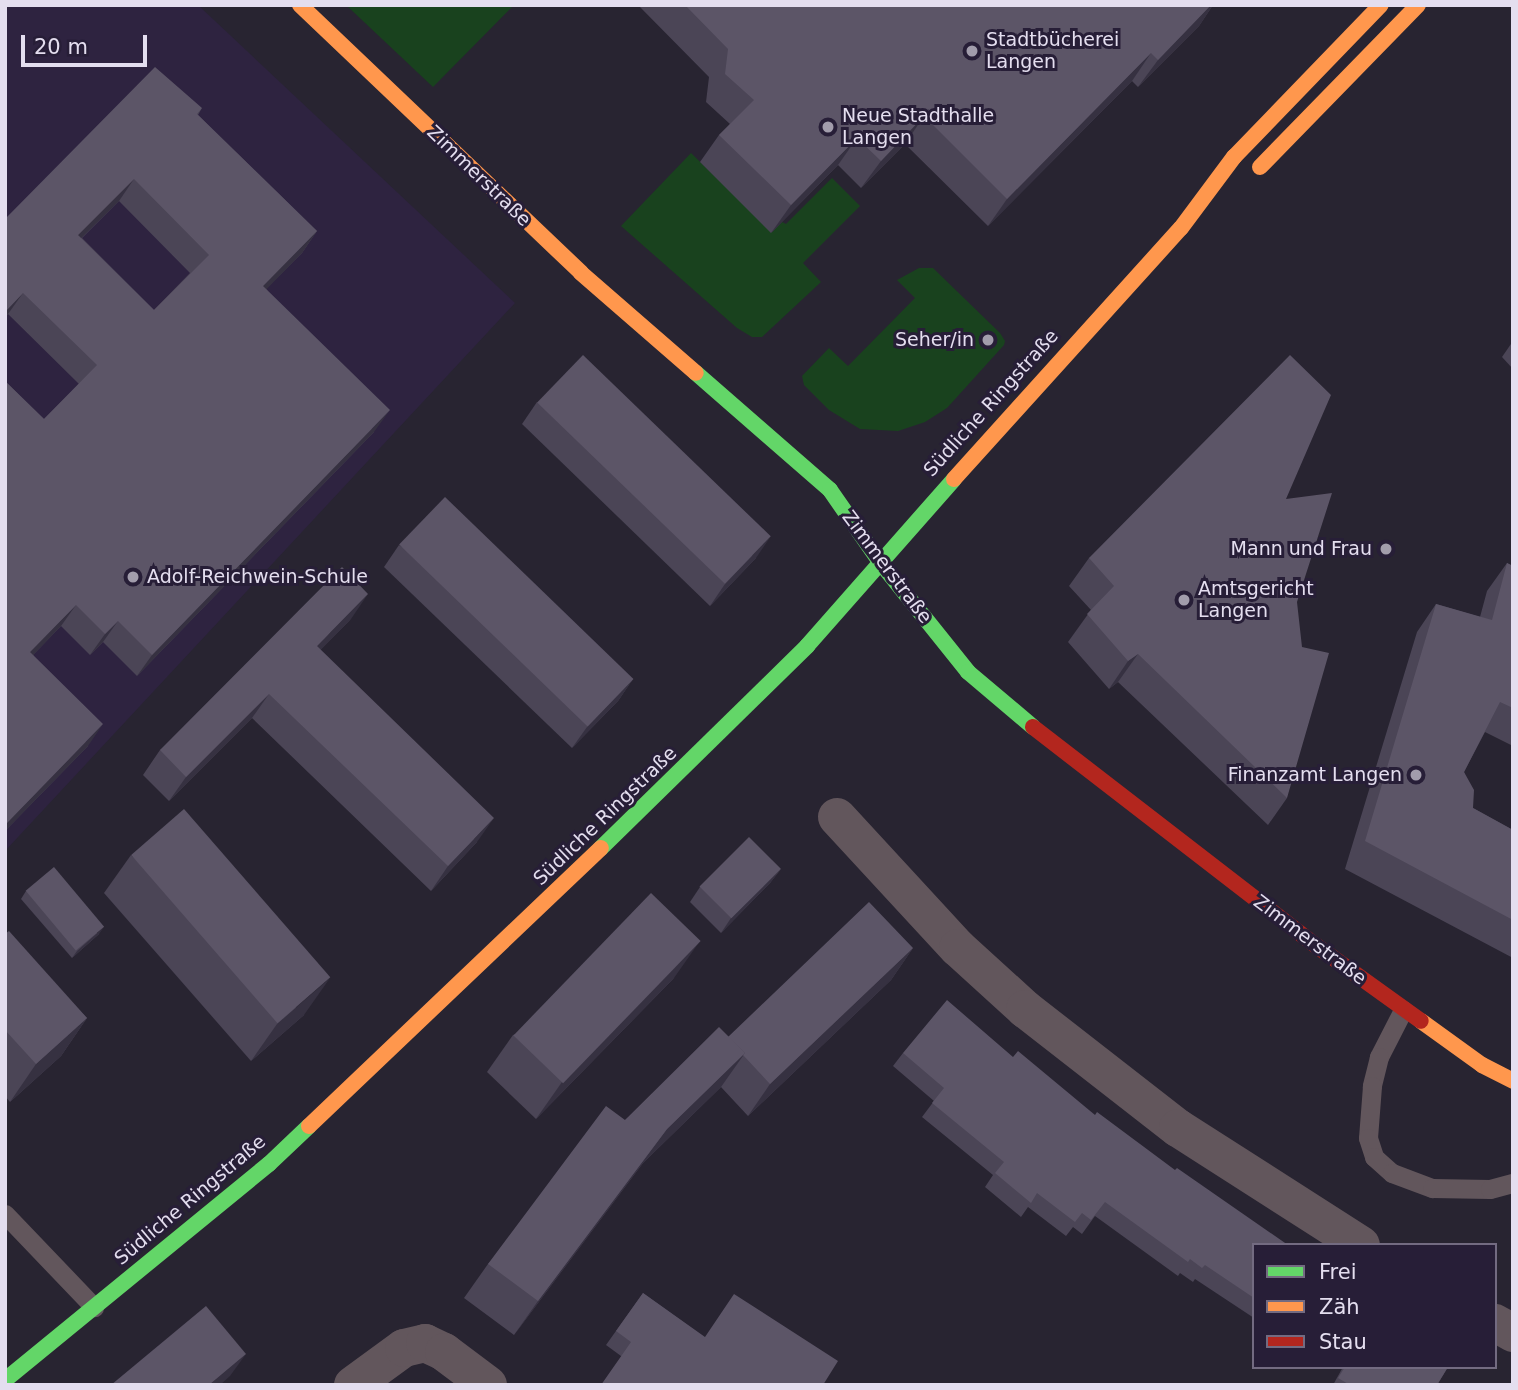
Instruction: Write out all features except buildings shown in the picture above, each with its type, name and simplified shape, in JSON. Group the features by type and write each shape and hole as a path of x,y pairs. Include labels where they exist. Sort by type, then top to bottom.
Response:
{"main road":[{"name":"Zimmerstraße","path":"300,5 580,272 830,490 880,562 968,672 1057,746 1403,1010 1482,1065 1513,1081"},
{"name":"Südliche Ringstraße","path":"5,1380 269,1164 700,754 807,646 1060,356 1181,228 1234,158 1381,5"},
{"path":"1251,176 1418,5"},
{"name":"Südliche Ringstraße","path":"1181,228 1226,194"}],"street":[{"path":"836,817 958,948 1025,1009 1178,1128 1358,1243"},
{"path":"1497,1324 1513,1333"},
{"path":"353,1385 404,1348 425,1343 444,1352 488,1385"}],"lane":[{"path":"1403,1010 1379,1057 1372,1086 1368,1138 1374,1157 1392,1173 1432,1188 1490,1189 1513,1183"},
{"path":"5,1214 94,1307"}],"shaded area":[{"name":"Adolf-Reichwein-Schule","path":"5,5 198,5 515,303 5,851"}],"green space":[{"path":"346,5 514,5 433,87"},
{"path":"691,153 772,232 782,222 786,224 832,178 860,206 803,263 821,282 762,337 752,337 737,328 621,226"},
{"path":"919,268 933,268 1000,333 1005,341 1004,345 947,408 925,422 898,431 860,429 829,410 804,385 802,376 829,348 848,366 915,298 897,280"}],"traffic: fast":[{"path":"696,373 830,490 880,562 968,672 1033,727"},
{"path":"601,848 807,646 954,479"},
{"path":"5,1380 269,1164 309,1126"}],"traffic: slow":[{"path":"300,5 581,273 696,373"},
{"path":"954,479 1181,228 1234,157 1381,5"},
{"path":"1260,167 1418,5"},
{"path":"309,1126 601,848"},
{"path":"1421,1021 1482,1065 1513,1081"}],"traffic: jam":[{"path":"1033,727 1311,942 1421,1021"}],"place":[{"name":"Stadtbücherei Langen","path":"972,51"},
{"name":"Neue Stadthalle Langen","path":"828,127"},
{"name":"Seher/in","path":"988,340"},
{"name":"Mann und Frau","path":"1386,549"},
{"name":"Adolf-Reichwein-Schule","path":"133,577"},
{"name":"Amtsgericht Langen","path":"1184,600"},
{"name":"Finanzamt Langen","path":"1416,775"}]}
